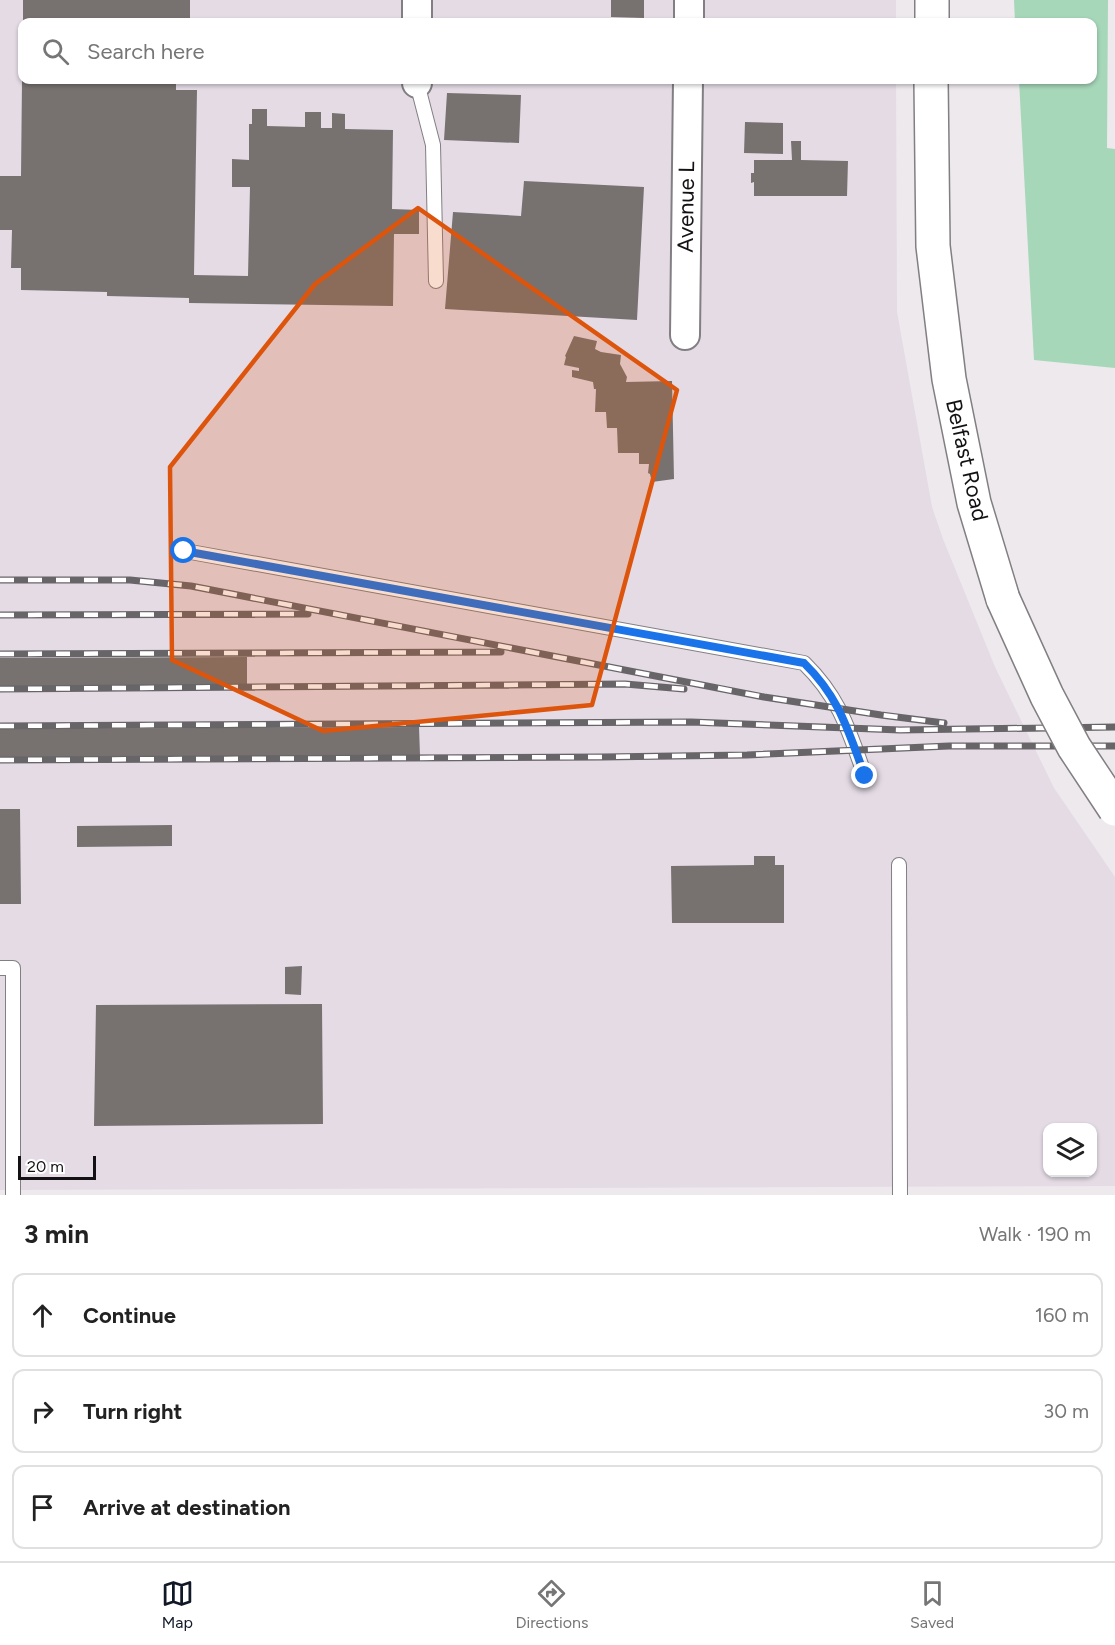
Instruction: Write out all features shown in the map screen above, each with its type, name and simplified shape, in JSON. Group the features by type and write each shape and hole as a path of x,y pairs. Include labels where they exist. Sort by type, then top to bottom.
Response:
{"street":[{"path":"417,0 417,18"},
{"path":"689,0 689,18"},
{"path":"932,0 932,18"},
{"name":"Avenue L","path":"685,335 688,84"},
{"name":"Belfast Road","path":"931,84 933,246 949,379 974,503 1003,599 1047,696 1074,747 1115,809"}],"lane":[{"path":"418,84 434,145 436,281"},
{"path":"184,551 804,663 819,678 840,709 865,776"},
{"path":"899,865 900,1195"},
{"path":"0,968 13,968 13,1195"}],"highlighted area":[{"path":"418,208 677,390 592,705 323,731 172,660 170,467 315,284"}],"shaded area":[{"path":"0,0 896,0 896,18 18,18 18,84 896,84 897,312 932,507 995,667 1054,788 1115,877 1115,1186 0,1190"}],"green space":[{"path":"1014,0 1108,0 1107,148 1115,149 1115,368 1034,360 1019,84 1097,84 1097,18 1015,18"}],"building":[{"path":"23,0 190,0 190,18 23,18"},
{"path":"611,0 644,0 644,18 611,17"},
{"path":"22,84 176,84 176,90 197,90 194,275 248,276 250,187 232,187 232,159 249,160 249,124 252,124 252,109 267,109 267,126 305,127 305,112 321,112 321,128 332,128 332,113 345,114 345,129 393,130 392,209 419,210 419,234 394,234 393,306 189,303 189,298 107,296 107,292 21,290 21,268 11,268 12,230 0,230 0,176 21,176"},
{"path":"447,93 521,95 519,143 444,140"},
{"path":"745,122 783,123 783,154 744,153"},
{"path":"791,141 801,141 801,160 848,161 847,196 754,196 754,182 751,183 751,173 754,173 754,160 792,160"},
{"path":"524,181 644,187 637,320 445,309 453,212 521,216"},
{"path":"574,336 597,341 595,349 601,352 621,355 620,364 627,377 626,382 672,381 674,479 652,482 648,473 649,464 639,464 639,453 618,453 617,428 607,428 606,412 595,412 596,389 594,389 593,382 572,377 572,370 579,371 579,368 564,365 565,356"},
{"path":"247,657 247,687 0,688 0,658"},
{"path":"419,727 420,755 0,759 0,729"},
{"path":"0,809 20,809 21,904 0,904"},
{"path":"172,825 172,846 77,847 77,826"},
{"path":"754,856 775,856 775,865 784,865 784,923 672,923 671,866 754,865"},
{"path":"302,966 301,995 285,994 285,967"},
{"path":"322,1004 323,1124 94,1126 96,1005"}],"railway":[{"path":"0,580 130,580 191,586 764,697 944,723"},
{"path":"0,615 308,614"},
{"path":"0,654 501,652"},
{"path":"0,689 625,684 684,689"},
{"path":"0,726 691,722 900,730 1115,727"},
{"path":"0,760 602,757 747,755 949,746 1115,746"}],"route":[{"path":"184,551 804,663 819,678 840,709 865,776"}]}
